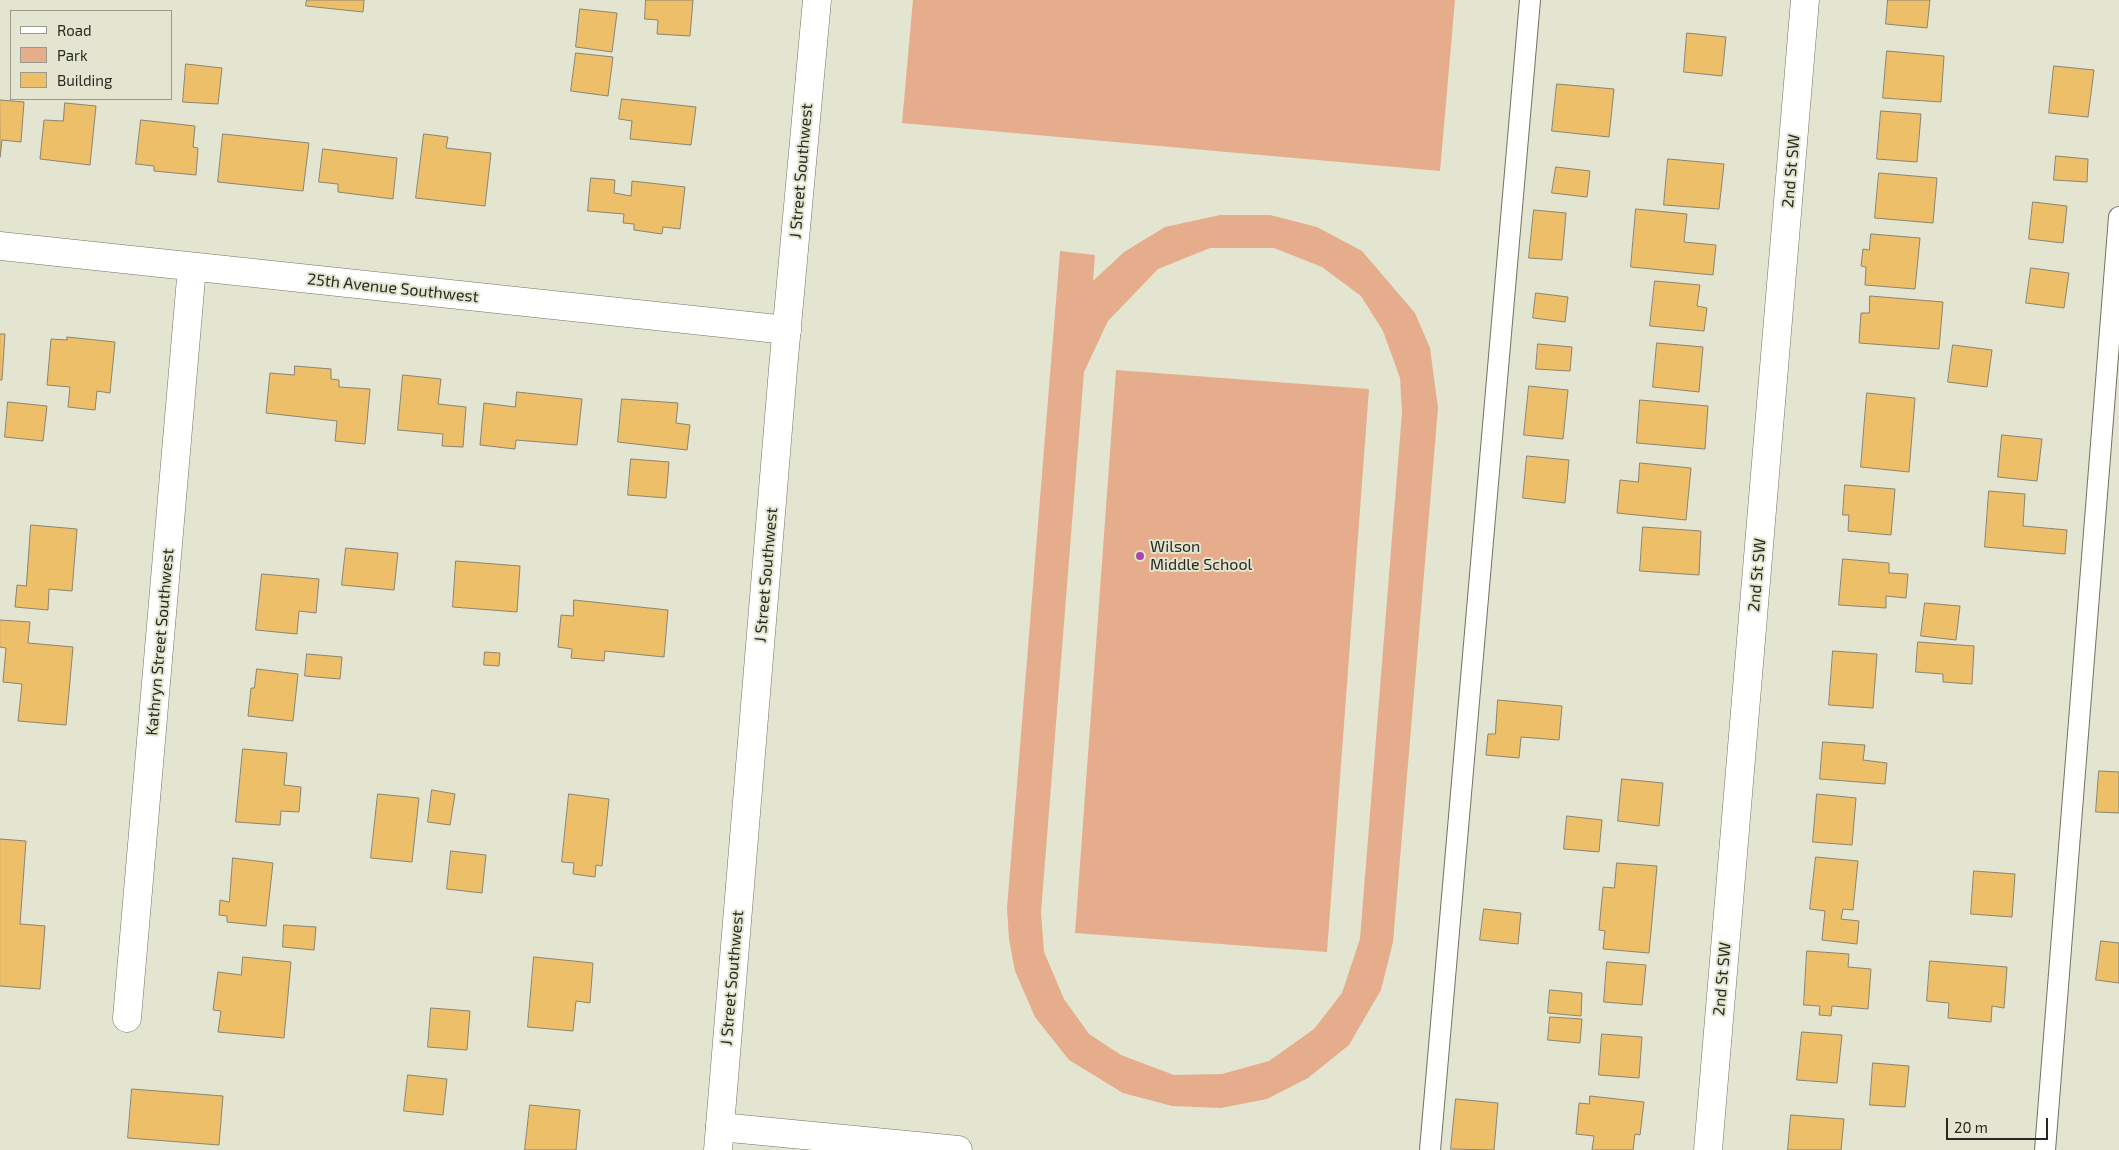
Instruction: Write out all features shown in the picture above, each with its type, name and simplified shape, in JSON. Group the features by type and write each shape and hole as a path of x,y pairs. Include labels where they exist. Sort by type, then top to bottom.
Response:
{"street":[{"name":"J Street Southwest","path":"719,1138 787,330 817,0"},
{"name":"2nd St SW","path":"1708,1150 1805,0"},
{"name":"25th Avenue Southwest","path":"0,246 787,330"},
{"name":"Kathryn Street Southwest","path":"127,1018 192,267"},
{"path":"719,1138 958,1150"}],"lane":[{"path":"1430,1150 1530,0"},
{"path":"2045,1150 2119,217"}],"green space":[{"path":"913,0 1455,0 1440,171 902,123"},
{"path":"1220,215 1270,215 1317,227 1362,251 1415,313 1430,348 1438,408 1393,942 1381,990 1349,1045 1308,1078 1267,1099 1221,1108 1172,1106 1123,1093 1069,1060 1035,1017 1015,971 1009,939 1007,908 1060,251 1095,255 1093,281 1124,252 1165,227","holes":["1210,248 1274,248 1322,267 1361,296 1383,331 1400,378 1402,412 1360,939 1342,993 1314,1029 1269,1061 1222,1074 1174,1075 1121,1055 1089,1034 1064,999 1044,952 1041,912 1084,372 1108,321 1158,269"]},
{"path":"1116,370 1369,389 1327,952 1075,933"}],"building":[{"path":"307,0 364,0 363,12 306,6"},
{"path":"646,0 693,0 690,36 657,34 658,20 645,19"},
{"path":"1888,0 1930,0 1927,28 1886,24"},
{"path":"580,9 617,13 612,52 576,47"},
{"path":"1687,33 1726,37 1722,76 1684,72"},
{"path":"1887,51 1944,56 1941,102 1883,98"},
{"path":"576,53 613,57 608,96 571,91"},
{"path":"186,64 222,68 218,104 183,102"},
{"path":"2054,66 2094,70 2088,117 2049,113"},
{"path":"1557,84 1614,89 1609,137 1552,131"},
{"path":"622,99 696,107 691,145 630,139 632,121 619,119"},
{"path":"0,100 24,102 21,142 2,140 0,157"},
{"path":"65,103 96,106 90,165 40,159 44,120 63,121"},
{"path":"1881,111 1921,114 1917,162 1877,159"},
{"path":"141,120 195,126 193,147 198,148 196,175 154,171 154,166 136,164"},
{"path":"223,134 309,143 303,191 218,182"},
{"path":"424,134 448,137 446,148 491,153 485,206 416,198"},
{"path":"323,149 397,158 393,199 338,192 338,184 319,182"},
{"path":"2056,156 2088,159 2087,182 2054,180"},
{"path":"1668,159 1724,164 1719,209 1664,205"},
{"path":"1556,167 1590,171 1587,197 1552,193"},
{"path":"1879,173 1937,178 1933,223 1875,218"},
{"path":"591,178 615,180 614,193 631,196 632,181 685,187 680,229 663,227 662,234 634,230 634,224 623,223 624,214 588,211"},
{"path":"2033,202 2067,206 2063,243 2029,239"},
{"path":"1636,209 1687,214 1684,242 1716,245 1713,275 1631,267"},
{"path":"1534,210 1566,213 1562,260 1529,258"},
{"path":"1871,234 1920,238 1915,289 1865,285 1866,267 1861,266 1863,249 1869,250"},
{"path":"2031,268 2069,273 2064,308 2026,303"},
{"path":"1655,281 1700,285 1697,306 1707,308 1704,331 1650,326"},
{"path":"1536,293 1568,297 1565,322 1533,318"},
{"path":"1870,296 1943,302 1939,349 1859,343 1861,313 1869,313"},
{"path":"0,334 5,334 2,380 0,380"},
{"path":"67,337 115,342 110,393 97,391 95,410 68,407 70,387 47,385 51,339 67,340"},
{"path":"1657,343 1703,347 1699,392 1653,387"},
{"path":"1538,344 1572,347 1570,371 1536,369"},
{"path":"1953,345 1992,350 1987,387 1948,382"},
{"path":"295,366 331,369 331,379 339,380 339,387 370,389 365,444 335,441 337,421 266,413 270,373 294,375"},
{"path":"403,375 441,379 438,404 466,407 463,447 442,446 443,434 398,430"},
{"path":"1529,386 1568,390 1563,439 1524,435"},
{"path":"517,392 582,399 577,445 516,440 515,449 480,445 484,403 515,407"},
{"path":"1867,393 1915,398 1909,472 1861,467"},
{"path":"622,399 678,403 676,423 690,425 687,450 618,442"},
{"path":"1640,400 1708,406 1705,449 1637,443"},
{"path":"8,402 47,406 43,441 5,437"},
{"path":"2002,435 2042,439 2037,481 1998,477"},
{"path":"1527,456 1569,460 1565,503 1523,498"},
{"path":"631,459 669,462 666,498 628,495"},
{"path":"1640,463 1691,468 1686,520 1617,513 1620,480 1638,482"},
{"path":"1845,485 1895,489 1891,535 1848,531 1849,515 1843,515"},
{"path":"1989,491 2025,494 2023,526 2067,530 2065,554 1985,547"},
{"path":"31,525 77,529 72,591 49,589 48,610 15,607 17,585 26,586"},
{"path":"1643,527 1701,531 1699,575 1640,571"},
{"path":"346,548 398,553 394,590 342,585"},
{"path":"1843,559 1889,563 1889,573 1908,574 1906,598 1886,596 1886,608 1839,605"},
{"path":"456,561 520,566 517,612 453,607"},
{"path":"262,574 319,579 316,613 299,611 297,634 256,630"},
{"path":"574,600 668,610 664,657 605,651 604,661 571,658 572,649 558,647 561,615 573,616"},
{"path":"1925,603 1960,606 1956,640 1921,636"},
{"path":"0,620 30,622 28,643 73,647 66,725 18,721 22,684 3,682 6,648 0,647"},
{"path":"1918,642 1974,646 1972,684 1943,682 1943,674 1916,672"},
{"path":"1833,651 1877,654 1873,708 1829,705"},
{"path":"485,652 500,653 499,666 484,665"},
{"path":"307,654 342,657 340,679 305,676"},
{"path":"257,669 298,674 293,721 248,716 251,688 254,688"},
{"path":"1498,700 1562,706 1559,740 1521,737 1519,758 1486,755 1488,734 1495,734"},
{"path":"1823,742 1865,745 1863,760 1887,763 1885,784 1820,779"},
{"path":"243,749 287,753 284,785 301,787 299,812 281,811 280,825 236,822"},
{"path":"2099,771 2119,772 2119,813 2096,812"},
{"path":"1622,779 1663,783 1659,826 1618,821"},
{"path":"432,790 455,794 450,825 428,822"},
{"path":"378,794 419,798 412,862 371,858"},
{"path":"569,794 609,799 602,866 596,865 595,877 573,874 574,863 562,862"},
{"path":"1817,794 1856,798 1852,845 1813,842"},
{"path":"1567,816 1602,820 1599,852 1564,849"},
{"path":"0,839 26,841 20,924 45,926 40,989 0,986"},
{"path":"451,851 486,855 482,893 447,889"},
{"path":"1816,857 1858,861 1853,910 1843,909 1841,919 1859,921 1857,944 1822,940 1825,911 1810,909"},
{"path":"233,858 273,863 266,926 227,922 227,916 219,915 220,900 229,902"},
{"path":"1617,863 1657,866 1649,953 1603,949 1605,931 1599,930 1603,887 1614,888"},
{"path":"1974,871 2015,874 2012,917 1971,914"},
{"path":"1484,909 1521,913 1518,944 1480,940"},
{"path":"284,925 316,927 314,950 283,947"},
{"path":"2101,941 2119,943 2119,983 2096,980"},
{"path":"1807,951 1849,954 1848,967 1871,969 1868,1009 1832,1006 1831,1016 1819,1015 1820,1006 1804,1005"},
{"path":"243,957 291,962 284,1038 218,1032 221,1011 213,1010 218,972 241,975"},
{"path":"534,957 593,963 590,1003 576,1001 573,1031 528,1027"},
{"path":"1930,961 2007,967 2004,1008 1992,1006 1991,1022 1948,1018 1949,1003 1927,1001"},
{"path":"1607,962 1646,965 1642,1005 1604,1002"},
{"path":"1550,990 1582,993 1581,1016 1548,1013"},
{"path":"431,1008 470,1011 467,1050 428,1047"},
{"path":"1550,1017 1582,1019 1580,1043 1548,1040"},
{"path":"1802,1032 1842,1035 1837,1083 1797,1080"},
{"path":"1602,1034 1642,1037 1639,1078 1599,1075"},
{"path":"1873,1063 1909,1066 1905,1107 1870,1105"},
{"path":"408,1075 447,1079 443,1115 404,1111"},
{"path":"132,1089 223,1096 219,1145 128,1138"},
{"path":"1590,1096 1644,1102 1640,1135 1635,1134 1633,1150 1592,1150 1594,1136 1576,1134 1579,1103 1589,1104"},
{"path":"1456,1099 1498,1103 1494,1150 1451,1149"},
{"path":"530,1105 580,1110 576,1150 525,1150"},
{"path":"1791,1115 1844,1119 1841,1150 1788,1150"}],"place":[{"name":"Wilson Middle School","path":"1140,556"}]}
